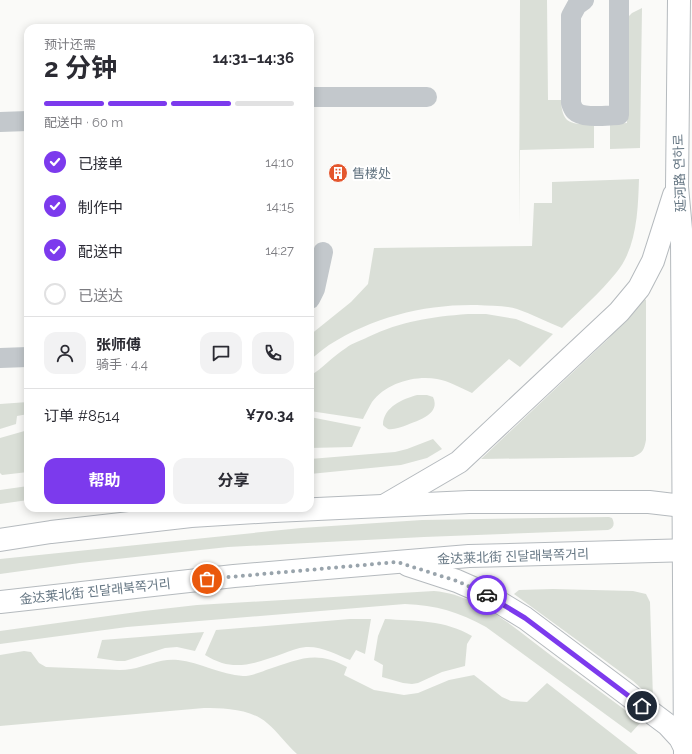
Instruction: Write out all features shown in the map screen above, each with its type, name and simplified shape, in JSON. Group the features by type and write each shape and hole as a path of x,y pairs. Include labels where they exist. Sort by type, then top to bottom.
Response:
{"main road":[{"name":"延河路 연하로","path":"679,0 677,186 682,240 688,507 684,750"},
{"path":"384,506 459,462 619,312 639,288 653,261 677,186"},
{"path":"314,510 469,502 649,502 688,507"},
{"path":"0,540 51,532 191,516 268,512"},
{"name":"金达莱北街 진달래북쪽거리","path":"0,602 234,576 397,562 507,555 688,550"},
{"path":"397,562 457,581 502,604 525,618 668,725 680,738 684,750"}],"lane":[{"path":"584,0 578,5 571,16 571,103 574,110 579,114 587,116 619,115 619,0"},
{"path":"314,97 427,97"},
{"path":"0,122 24,121"},
{"path":"314,291 323,252"},
{"path":"0,358 24,356"}],"shaded area":[{"path":"520,0 547,0 548,100 561,100 564,115 570,122 594,124 594,148 520,150 519,227"},
{"path":"642,8 640,148 610,149 610,124 627,123 627,18 632,13"},
{"path":"639,179 635,228 623,263 603,288 562,328 523,311 507,307 458,305 438,307 400,314 363,327 329,345 314,357 314,332 351,302 368,284 374,248 532,246 534,203 552,203 552,182"},
{"path":"642,297 646,300 646,440 644,449 633,457 481,459 607,340"},
{"path":"486,314 516,319 553,334 520,367 509,359 472,393 441,380 420,378 393,385 378,395 372,402 363,419 314,412 314,373 348,346 405,323 441,317"},
{"path":"417,395 427,395 433,397 435,403 434,408 428,416 395,429 388,429 383,425 386,413 390,409 400,402"},
{"path":"24,402 24,415 17,416 16,424 0,429 0,404"},
{"path":"314,418 361,427 352,447 314,448"},
{"path":"24,431 24,472 2,475 0,473 0,438"},
{"path":"433,439 442,449 427,458 401,465 314,474 314,459 395,452"},
{"path":"24,487 24,501 0,504 0,490"},
{"path":"612,518 614,524 612,528 608,530 424,537 228,547 80,563 0,574 0,559 301,528 422,520"},
{"path":"553,589 633,591 646,594 650,602 653,699 633,681 514,594 519,590"},
{"path":"434,591 467,599 497,615 641,722 631,733 486,627 457,613 427,606 405,604 127,627 0,644 0,631 144,611 197,605"},
{"path":"350,619 371,619 365,654 356,650 350,660 328,651 312,647 297,649 260,662 244,665 230,665 222,663 205,655 216,630"},
{"path":"385,619 441,624 472,636 467,644 465,666 442,672 418,683 412,684 382,677 383,665 374,660 378,636"},
{"path":"204,632 195,651 177,647 165,648 125,661 97,658 102,640"},
{"path":"24,651 31,652 39,663 46,667 123,670 137,668 160,661 178,660 243,676 306,658 326,658 347,667 344,675 374,690 404,695 418,693 449,680 474,675 502,697 511,701 527,702 547,683 638,754 297,754 261,718 237,710 220,708 204,708 0,726 0,655"}],"way so far":[{"path":"207,579 397,562 457,581 487,595"}],"place":[{"name":"售楼处","path":"338,173"}],"route":[{"path":"487,595 525,618 642,706"}]}
